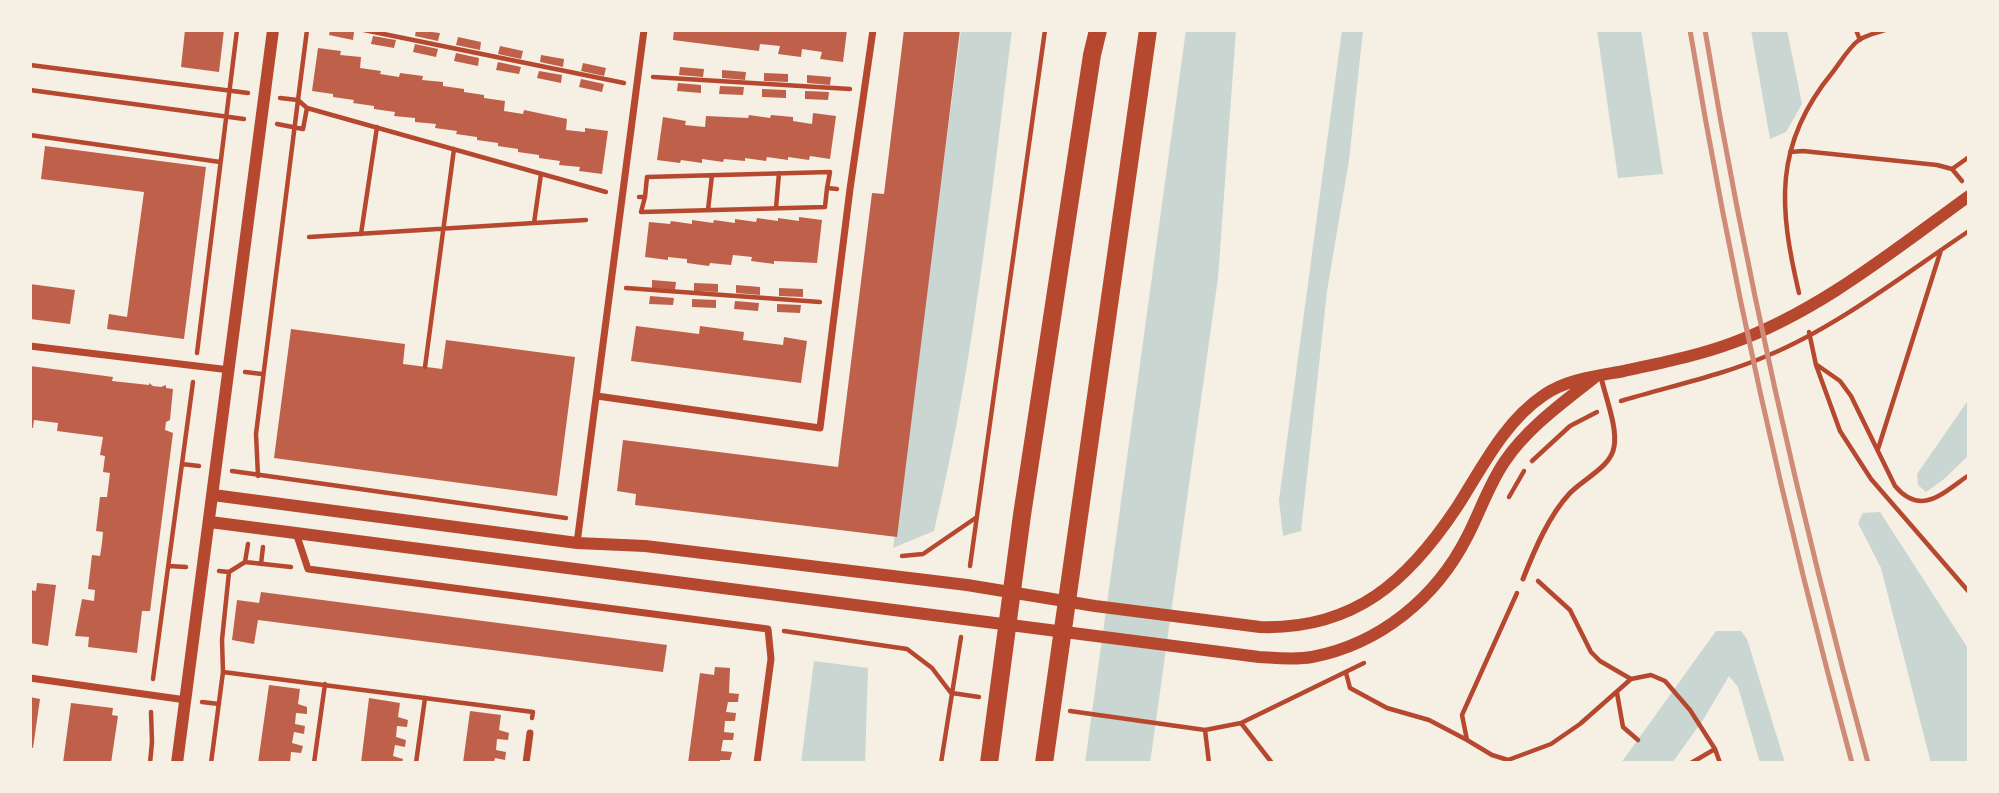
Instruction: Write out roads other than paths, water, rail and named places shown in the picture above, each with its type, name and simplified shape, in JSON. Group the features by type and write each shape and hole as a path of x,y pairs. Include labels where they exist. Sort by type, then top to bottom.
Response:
{"main road":[{"path":"989,763 1011,592 1098,30"},
{"path":"1044,763 1148,30"}],"street":[{"path":"177,763 273,30"},
{"path":"577,543 644,30"},
{"path":"597,396 820,428 849,189 873,30"},
{"path":"213,495 577,543 645,546 967,585 1199,620 1260,627 1302,625 1334,618 1376,596 1405,572 1433,540 1486,459 1525,411 1544,395 1573,381 1665,362 1732,343 1778,324 1824,299 1969,196"},
{"path":"30,346 230,370"},
{"path":"210,522 1259,657 1312,657 1351,645 1390,625 1415,607 1441,577 1466,539 1486,494 1506,459 1548,416 1598,377"},
{"path":"300,507 296,533 307,569 768,629 771,659 757,763"},
{"path":"30,678 186,700"},
{"path":"526,763 530,733"}],"lane":[{"path":"1523,579 1567,495 1612,454 1615,436 1598,377"}],"railway":[{"path":"1690,30 1723,215 1762,399 1805,582 1852,763"},
{"path":"1705,30 1738,215 1777,399 1820,582 1868,763"}]}
